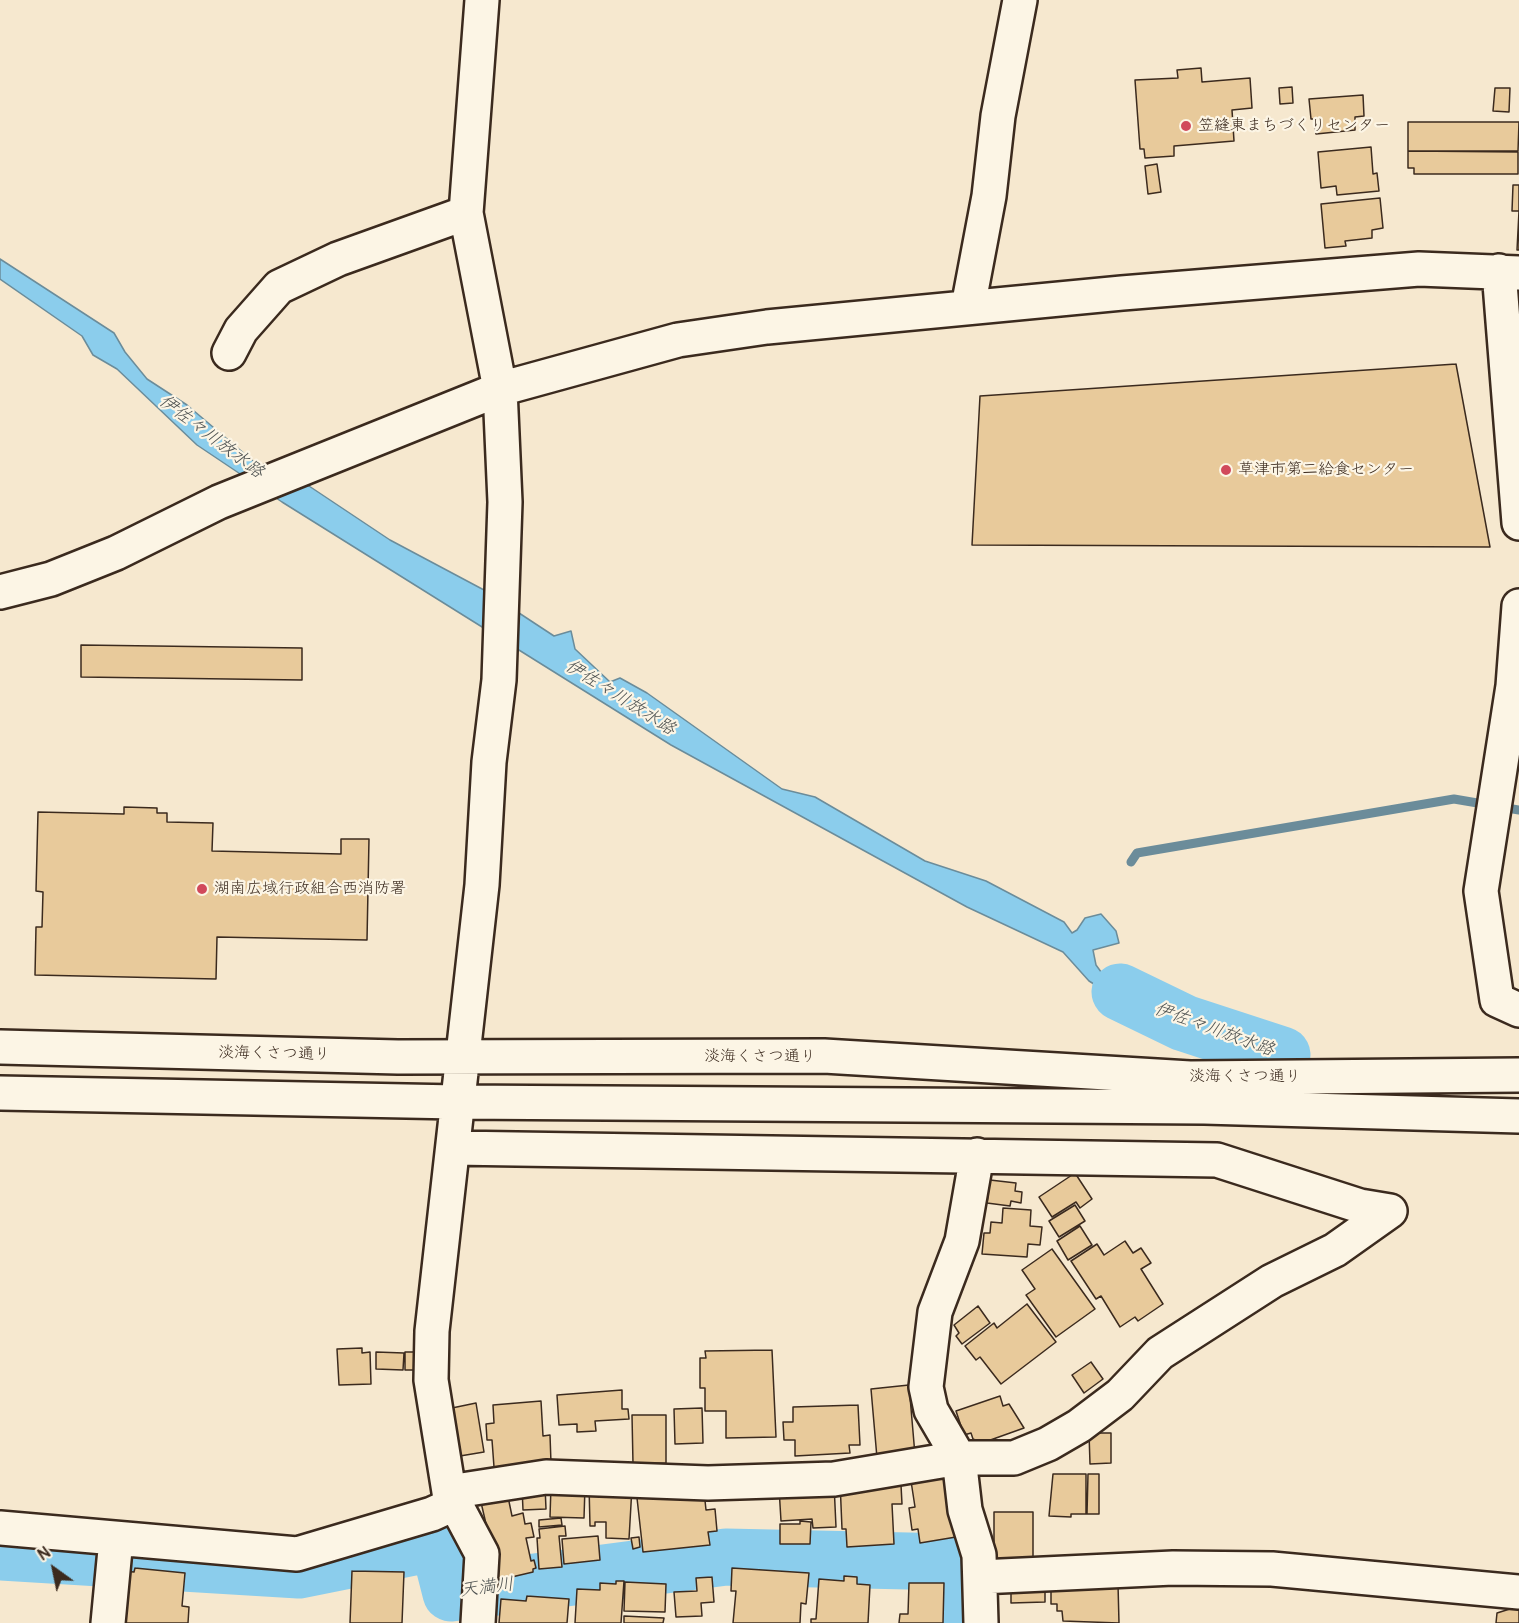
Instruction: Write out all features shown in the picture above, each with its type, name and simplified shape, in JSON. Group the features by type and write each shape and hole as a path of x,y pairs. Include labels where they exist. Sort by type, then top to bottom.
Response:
{"street":[{"path":"478,1623 482,1554 453,1498 431,1380 432,1331 482,885 489,762 499,680 504,545 504,464 500,389 466,213 482,0"},
{"path":"968,307 989,196 998,116 1020,0"},
{"path":"229,353 241,330 279,287 338,259 466,213"},
{"path":"0,592 51,579 116,553 219,502 500,389 678,340 767,327 968,307 1419,269 1509,272 1519,523"},
{"path":"1519,606 1513,686 1481,891 1497,1000 1519,1010"},
{"name":"淡海くさつ通り","path":"0,1047 461,1057 824,1056 1190,1078 1519,1075"},
{"name":"淡海くさつ通り","path":"0,1093 457,1102 1204,1107 1519,1116"},
{"path":"0,1528 297,1554 432,1514 453,1498 546,1478 708,1483 834,1479 959,1458 1014,1458 1048,1444 1120,1395 1160,1353 1272,1281 1335,1250 1390,1211 1329,1196 1217,1160 453,1148"},
{"path":"977,1155 962,1241 935,1312 926,1387 931,1410 959,1458 965,1510 979,1555 981,1623"},
{"path":"108,1623 117,1539"},
{"path":"980,1577 1173,1568 1272,1569 1519,1592"}],"water":[{"path":"0,259 114,333 125,352 147,379 187,405 253,461 309,486 390,540 484,590 554,636 571,631 575,649 610,682 620,678 647,693 782,789 815,797 925,861 986,881 1064,922 1072,933 1077,930 1085,918 1101,914 1116,931 1119,943 1093,950 1096,965 1107,980 1150,1002 1204,1024 1179,1026 1118,999 1089,981 1063,952 967,907 671,745 282,502 197,445 117,369 93,355 82,336 0,279"}],"building":[{"name":"笠縫東まちづくりセンター","path":"1201,68 1202,82 1250,78 1252,108 1232,110 1234,141 1174,146 1174,156 1145,158 1144,149 1140,149 1135,80 1178,78 1177,70"},
{"path":"1292,87 1293,103 1280,104 1279,88"},
{"path":"1495,88 1510,88 1509,112 1493,111"},
{"path":"1363,95 1364,116 1355,117 1355,130 1316,134 1314,119 1311,119 1309,99"},
{"path":"1408,122 1519,122 1518,151 1408,151"},
{"path":"1371,147 1373,174 1377,173 1379,191 1337,195 1336,186 1321,188 1318,152"},
{"path":"1408,151 1518,152 1518,174 1414,174 1414,168 1408,168"},
{"path":"1157,164 1161,192 1148,194 1145,166"},
{"path":"1513,185 1519,185 1519,211 1512,211"},
{"path":"1380,198 1383,228 1372,230 1372,238 1345,241 1346,246 1325,248 1321,204"},
{"path":"1519,211 1519,250 1517,250"},
{"name":"草津市第二給食センター","path":"1456,364 1490,547 972,545 980,396"},
{"path":"81,645 302,648 302,680 81,677"},
{"path":"124,807 157,808 157,813 167,813 167,822 213,823 212,851 341,854 341,839 369,839 367,940 217,937 216,979 35,975 36,927 42,927 43,892 36,891 38,812 124,814"},
{"path":"1075,1173 1092,1199 1080,1208 1076,1202 1052,1217 1039,1197"},
{"path":"990,1180 1016,1183 1015,1191 1022,1192 1021,1203 1011,1201 1010,1206 987,1203"},
{"path":"1075,1205 1085,1221 1059,1237 1049,1221"},
{"path":"1003,1208 1031,1210 1030,1226 1042,1227 1040,1245 1028,1244 1027,1257 982,1254 984,1233 990,1233 991,1222 1002,1223"},
{"path":"1080,1226 1092,1245 1068,1260 1057,1241"},
{"path":"1125,1241 1133,1253 1141,1248 1151,1263 1141,1269 1163,1304 1138,1321 1135,1317 1120,1327 1101,1296 1096,1299 1071,1261 1097,1244 1104,1255"},
{"path":"1052,1249 1095,1309 1056,1337 1026,1295 1035,1289 1022,1270"},
{"path":"1027,1304 1056,1342 1001,1384 980,1357 976,1360 965,1346 994,1323 997,1328"},
{"path":"978,1306 990,1323 962,1344 956,1336 959,1333 954,1325"},
{"path":"362,1348 362,1353 370,1352 371,1384 339,1385 337,1349"},
{"path":"772,1350 776,1437 726,1438 726,1411 705,1411 705,1388 700,1388 700,1358 706,1358 705,1351"},
{"path":"376,1352 404,1353 403,1370 376,1369"},
{"path":"405,1352 414,1352 414,1370 405,1370"},
{"path":"1091,1362 1103,1379 1084,1393 1072,1375"},
{"path":"909,1385 915,1455 877,1458 871,1389"},
{"path":"622,1390 622,1409 628,1409 629,1419 595,1421 596,1431 577,1432 577,1424 559,1425 557,1395"},
{"path":"1000,1396 1003,1406 1009,1404 1024,1428 982,1443 973,1439 971,1433 964,1435 956,1411"},
{"path":"541,1401 543,1436 550,1435 551,1463 494,1467 492,1440 487,1440 486,1424 494,1423 493,1405"},
{"path":"476,1403 484,1452 460,1456 452,1408"},
{"path":"858,1405 860,1445 849,1445 850,1453 795,1456 795,1440 784,1440 783,1422 793,1422 793,1407"},
{"path":"702,1408 703,1443 675,1444 674,1409"},
{"path":"632,1415 666,1415 666,1463 633,1464"},
{"path":"1089,1433 1111,1433 1111,1463 1090,1464"},
{"path":"1053,1474 1086,1474 1086,1514 1071,1514 1071,1517 1049,1516"},
{"path":"1088,1474 1099,1474 1099,1514 1087,1514"},
{"path":"946,1476 956,1537 920,1543 918,1529 912,1530 909,1508 915,1507 911,1481"},
{"path":"840,1481 857,1487 901,1485 902,1504 892,1504 894,1544 847,1547 846,1529 842,1529"},
{"path":"834,1484 836,1527 813,1528 812,1519 781,1521 779,1488"},
{"path":"589,1485 632,1487 629,1539 606,1538 606,1522 595,1522 595,1526 590,1526"},
{"path":"545,1486 546,1509 523,1510 522,1488"},
{"path":"551,1486 585,1487 584,1518 550,1517"},
{"path":"704,1491 706,1510 715,1509 717,1531 708,1532 710,1545 643,1552 637,1498"},
{"path":"507,1492 512,1516 523,1513 525,1524 531,1523 534,1537 526,1538 531,1561 534,1560 536,1568 533,1572 499,1580 480,1498"},
{"path":"994,1512 1033,1512 1033,1567 994,1567"},
{"path":"561,1518 562,1525 539,1527 539,1520"},
{"path":"800,1521 811,1522 810,1544 780,1544 780,1524 800,1524"},
{"path":"565,1526 566,1536 559,1536 562,1567 539,1569 537,1538 540,1538 539,1529"},
{"path":"598,1536 600,1560 564,1564 562,1539"},
{"path":"639,1537 640,1547 633,1549 631,1538"},
{"path":"135,1568 185,1573 182,1606 189,1607 188,1623 125,1623 127,1609 118,1608 122,1571 134,1572"},
{"path":"732,1568 809,1573 806,1604 801,1603 800,1623 733,1623 736,1591 731,1591"},
{"path":"352,1571 404,1572 402,1623 350,1623"},
{"path":"844,1576 857,1577 857,1584 870,1585 868,1623 811,1623 811,1619 816,1619 819,1579 844,1581"},
{"path":"712,1577 714,1602 701,1603 702,1616 676,1617 674,1592 697,1591 696,1578"},
{"path":"616,1581 624,1581 621,1623 575,1623 577,1589 600,1590 600,1583 616,1584"},
{"path":"625,1582 666,1584 665,1612 624,1611"},
{"path":"909,1583 944,1583 943,1623 899,1623 900,1614 908,1614"},
{"path":"1118,1584 1119,1623 1063,1621 1062,1611 1057,1611 1057,1604 1051,1604 1051,1585"},
{"path":"1045,1587 1045,1602 1011,1603 1011,1588"},
{"path":"527,1596 569,1599 567,1623 499,1623 501,1599 526,1601"},
{"path":"1513,1608 1519,1609 1519,1623 1496,1623 1497,1613"},
{"path":"624,1616 664,1618 663,1623 624,1623"}],"waterway":[{"path":"1131,862 1137,853 1454,799 1519,810"},
{"name":"伊佐々川放水路","path":"1120,992 1184,1023 1282,1055"},
{"name":"天満川","path":"0,1552 299,1570 438,1542 451,1593 726,1557 954,1562 961,1623"}],"place":[{"name":"笠縫東まちづくりセンター","path":"1186,126"},
{"name":"草津市第二給食センター","path":"1226,470"},
{"name":"湖南広域行政組合西消防署","path":"202,889"}]}
